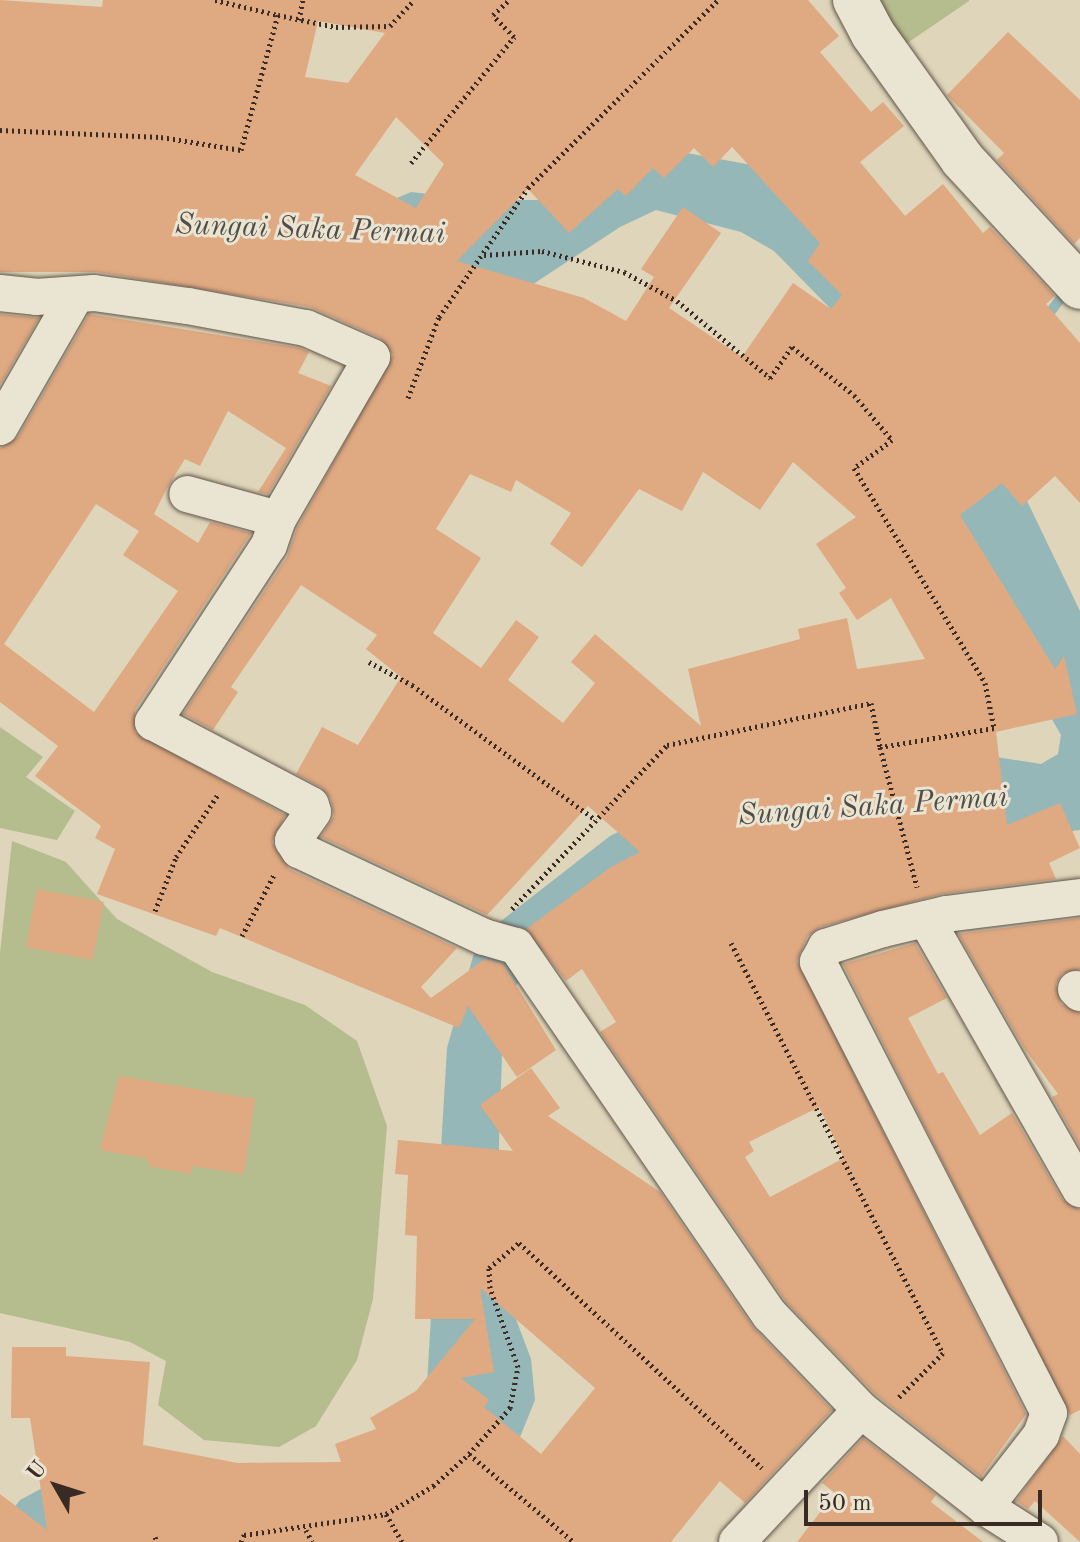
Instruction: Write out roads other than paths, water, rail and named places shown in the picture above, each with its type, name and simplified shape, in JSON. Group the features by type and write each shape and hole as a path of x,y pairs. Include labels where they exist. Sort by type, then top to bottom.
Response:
{"street":[{"path":"855,0 873,34 962,159 1080,287"},
{"path":"0,293 76,295 188,306 306,328 372,357 278,519 269,545 153,722 314,808 293,841 299,850 491,938 770,1315 869,1414 985,1507 1040,1542"},
{"path":"0,427 76,295"},
{"path":"187,494 278,519"},
{"path":"985,1507 1041,1435 1049,1413 818,962 820,953 832,944 926,919 1080,897"},
{"path":"926,919 1080,1189"},
{"path":"737,1542 784,1488 869,1414"}],"water":[{"name":"Sungai Saka Permai","path":"660,148 757,166 962,366 1080,611 1080,830 929,849 551,939 515,987 503,1025 495,1263 531,1359 535,1400 520,1437 346,1542 0,1542 0,1526 20,1500 87,1464 354,1481 424,1434 447,1048 478,939 610,836 679,802 983,755 1041,764 1058,754 1061,735 1003,633 867,346 774,251 741,232 656,210 620,227 512,298 135,245 390,201 411,192 480,200 550,200"}],"waterway":[{"path":"1045,319 1067,290"}]}
